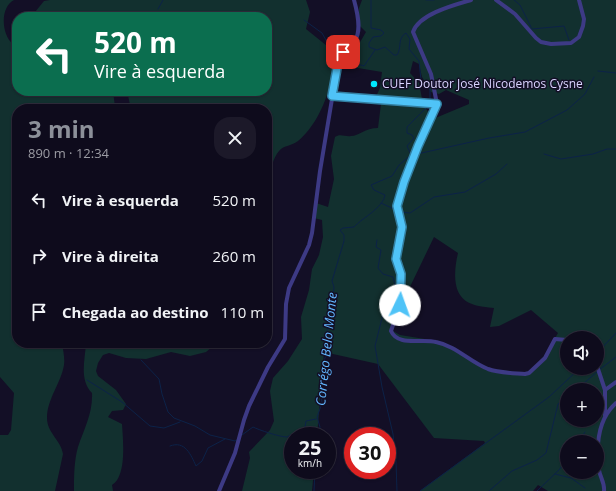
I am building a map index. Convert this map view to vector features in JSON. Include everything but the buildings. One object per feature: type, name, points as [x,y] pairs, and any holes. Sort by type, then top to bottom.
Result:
[{"type":"street","points":[[219,491],[235,453],[249,406],[268,367],[284,339],[286,304],[289,288],[309,245],[312,233],[320,171],[340,57],[356,37],[358,23],[354,0]]},
{"type":"street","points":[[471,0],[429,16],[416,26],[413,32],[430,74],[437,104],[418,146],[404,182],[397,206],[402,224],[396,261],[401,274],[402,298],[391,327],[392,333],[397,338],[402,340],[434,341],[446,344],[488,369],[525,374],[529,373],[545,358],[555,339],[560,339]]},
{"type":"street","points":[[496,0],[515,14],[536,38],[552,44],[571,43],[579,37],[584,19],[579,0]]},
{"type":"street","points":[[332,96],[437,104]]},
{"type":"street","points":[[600,375],[605,390],[605,416],[600,431],[599,454],[600,471],[604,484],[604,491]]},
{"type":"street","points":[[605,390],[616,382]]},
{"type":"street","points":[[605,416],[616,403]]},
{"type":"green space","points":[[0,0],[14,0],[9,3],[4,14],[4,28],[9,40],[12,43],[12,96],[114,96],[115,104],[12,104],[12,348],[63,348],[64,365],[49,404],[47,418],[49,428],[60,445],[63,454],[55,491],[0,491],[0,435],[8,435],[11,430],[14,393],[0,377]]},
{"type":"green space","points":[[306,0],[310,12],[306,29],[332,50],[333,61],[330,87],[326,99],[314,123],[296,143],[279,151],[272,166],[272,104],[130,104],[128,96],[272,96],[272,12],[35,12],[44,1]]},
{"type":"green space","points":[[362,0],[616,0],[616,491],[548,491],[538,485],[533,491],[420,491],[485,443],[484,441],[434,438],[378,364],[324,352],[318,427],[284,427],[284,479],[313,479],[312,491],[242,491],[250,458],[249,452],[270,430],[274,421],[270,391],[273,378],[288,361],[302,339],[301,317],[309,290],[312,269],[319,255],[323,237],[322,220],[314,218],[316,203],[328,207],[334,179],[331,156],[335,137],[339,135],[354,136],[369,129],[378,128],[381,104],[373,103],[380,88],[382,72],[346,66],[366,32],[359,25],[359,8]],"holes":[[[413,61],[419,64],[422,77],[431,92],[439,94],[446,90],[469,100],[469,104],[433,119],[423,104],[419,83],[410,73]],[[434,237],[458,253],[455,275],[457,289],[460,295],[472,304],[494,308],[490,327],[499,326],[531,310],[558,333],[545,355],[528,374],[487,368],[442,344],[431,340],[400,335],[393,331],[394,320]]]},
{"type":"green space","points":[[86,348],[211,348],[206,352],[190,356],[171,352],[146,359],[126,358],[109,353],[103,355],[98,363],[96,371],[98,376],[116,390],[126,404],[123,410],[112,411],[108,417],[122,424],[122,466],[117,480],[112,485],[113,491],[74,491],[74,469],[77,452],[90,414],[92,400],[92,393],[85,382],[84,363]]},
{"type":"waterway","points":[[158,9],[163,0]]},
{"type":"waterway","name":"Corrégo Belo Monte","points":[[371,0],[371,28],[381,30],[384,33],[381,36],[373,37],[369,43],[369,47],[377,50],[385,47],[394,55],[397,55],[403,35],[406,33],[410,39],[409,49],[419,61],[421,80],[430,87],[430,102]]},
{"type":"waterway","points":[[426,0],[434,0]]},
{"type":"waterway","points":[[514,0],[520,5],[532,29],[564,26],[569,40]]},
{"type":"waterway","points":[[304,20],[322,33],[331,49],[340,57]]},
{"type":"waterway","points":[[342,59],[348,64],[352,62],[364,66],[375,50]]},
{"type":"waterway","points":[[598,71],[616,73]]},
{"type":"waterway","points":[[417,154],[489,138],[525,132],[567,110],[585,94],[594,77]]},
{"type":"waterway","name":"Corrégo Belo Monte","points":[[411,155],[407,146],[414,138],[412,135],[407,133],[407,127],[429,105]]},
{"type":"waterway","points":[[544,154],[561,159],[593,154],[607,149],[616,149]]},
{"type":"waterway","name":"Corrégo Belo Monte","points":[[320,427],[317,417],[322,403],[320,387],[326,376],[323,364],[327,352],[327,331],[332,307],[334,287],[332,281],[344,241],[344,235],[340,230],[343,228],[354,227],[380,204],[385,195],[374,190],[371,185],[392,176],[399,165],[411,155]]},
{"type":"waterway","points":[[401,212],[410,213],[434,197],[465,192],[496,174],[507,164]]},
{"type":"waterway","points":[[381,203],[396,210]]},
{"type":"waterway","points":[[377,240],[376,247],[381,250],[378,268],[383,274],[393,277],[398,298],[396,303],[388,308],[383,314],[375,346],[382,387],[393,434],[397,491]]},
{"type":"waterway","points":[[604,346],[616,333]]},
{"type":"waterway","points":[[604,366],[616,357]]},
{"type":"waterway","points":[[141,360],[159,379],[168,412],[174,418],[195,426],[210,435],[235,441],[237,440]]},
{"type":"waterway","points":[[420,491],[549,397],[573,375]]},
{"type":"waterway","points":[[584,383],[594,375]]},
{"type":"waterway","points":[[87,380],[122,402],[150,426],[164,428],[180,422]]},
{"type":"waterway","points":[[489,491],[512,471],[537,460],[546,453],[558,404],[560,402]]},
{"type":"waterway","points":[[242,435],[253,427],[287,437],[305,427],[306,421],[316,419]]},
{"type":"waterway","points":[[170,446],[180,445],[184,447],[190,453],[196,466],[202,461],[208,448],[225,439]]},
{"type":"waterway","points":[[537,491],[560,469]]},
{"type":"waterway","points":[[555,474],[571,478],[585,488]]},
{"type":"waterway","name":"Corrégo Belo Monte","points":[[314,491],[315,479]]},
{"type":"place","name":"CUEF Doutor José Nicodemos Cysne","points":[[374,84]]},
{"type":"route","points":[[343,52],[338,63],[332,96],[437,104],[437,107],[408,170],[397,206],[402,227],[396,259],[401,274],[402,298],[400,305]]}]
